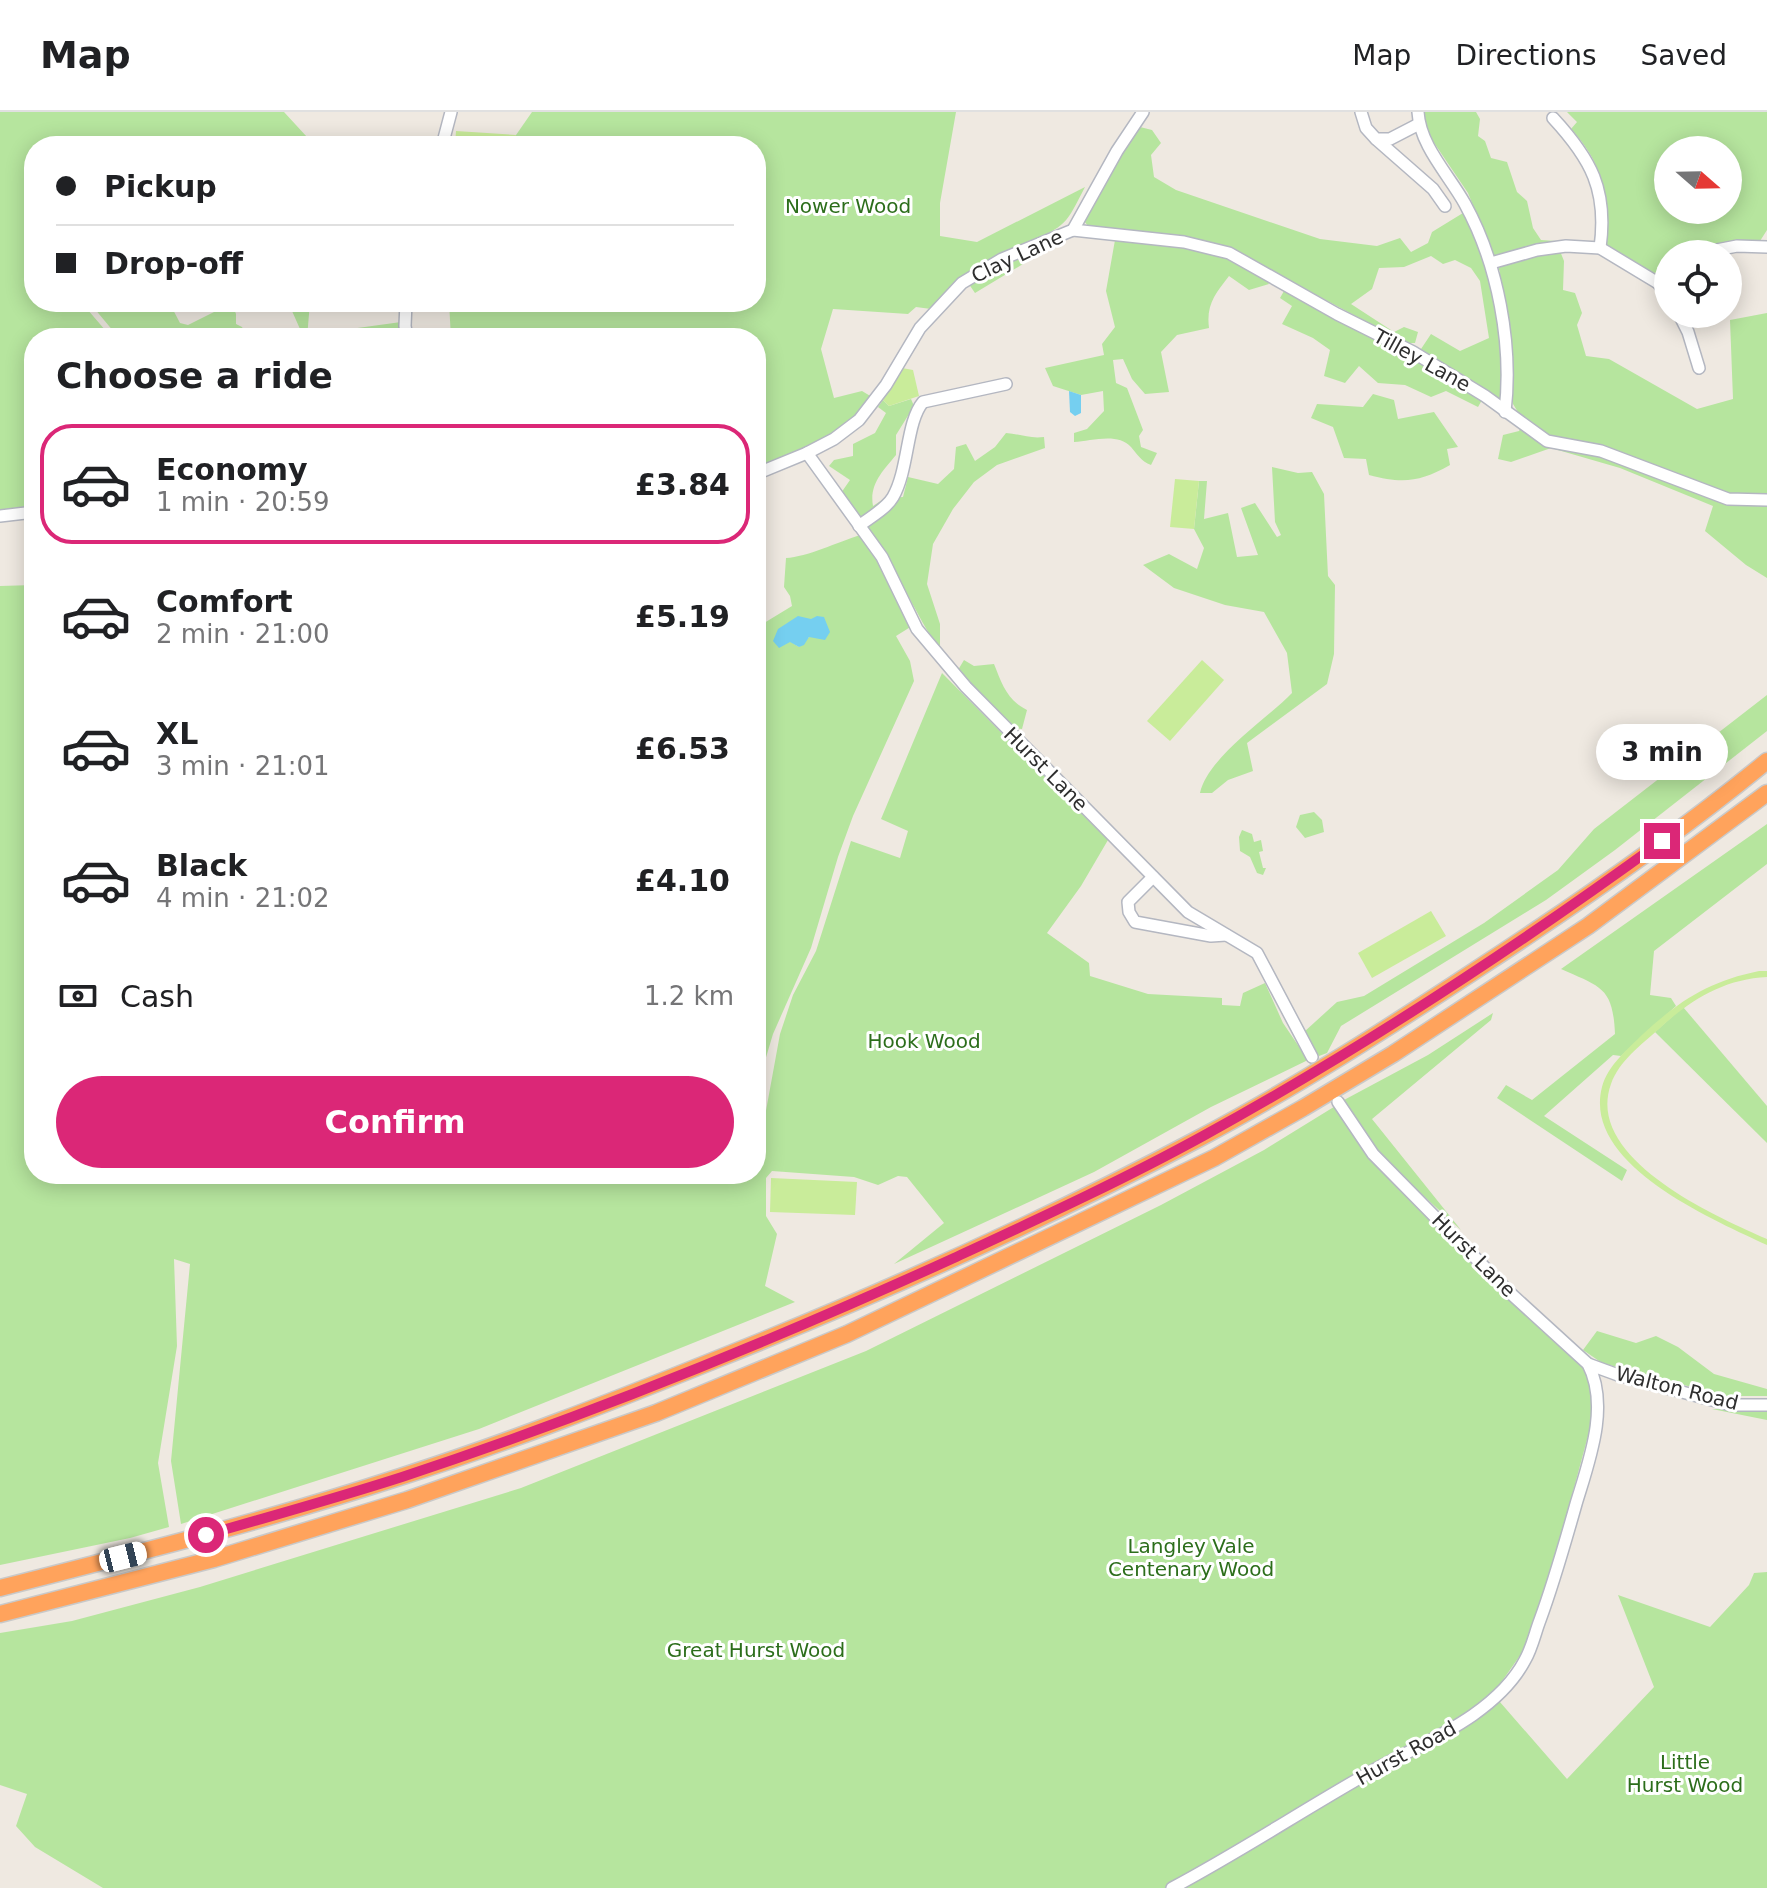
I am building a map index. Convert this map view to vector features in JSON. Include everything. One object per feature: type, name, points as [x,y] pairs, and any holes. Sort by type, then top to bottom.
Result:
[{"type":"highway","points":[[0,1588],[281,1513],[400,1477],[576,1416],[831,1314],[1011,1232],[1201,1137],[1379,1034],[1570,908],[1731,791],[1767,761]]},
{"type":"highway","points":[[0,1614],[214,1559],[407,1500],[656,1413],[861,1327],[1214,1158],[1303,1108],[1393,1054],[1588,926],[1767,793]]},
{"type":"street","points":[[445,136],[451,112]]},
{"type":"street","name":"Clay Lane","points":[[766,470],[834,439],[859,420],[886,385],[920,328],[962,283],[1002,259],[1073,230],[1117,151],[1143,112]]},
{"type":"street","points":[[1361,112],[1366,128],[1433,189],[1445,206]]},
{"type":"street","points":[[1376,139],[1390,139],[1418,118],[1465,204],[1491,263],[1507,351],[1505,412]]},
{"type":"street","points":[[1553,118],[1577,145],[1598,184],[1603,225],[1600,248]]},
{"type":"street","name":"Tilley Lane","points":[[1073,230],[1184,242],[1229,253],[1337,314],[1413,352],[1485,396],[1547,441],[1601,451],[1728,499],[1767,500]]},
{"type":"street","points":[[1742,246],[1766,244]]},
{"type":"street","points":[[1491,263],[1537,250],[1566,246],[1600,248],[1654,281]]},
{"type":"street","points":[[1686,328],[1699,368]]},
{"type":"street","points":[[859,526],[891,501],[904,473],[915,411],[923,402],[1006,384]]},
{"type":"street","name":"Hurst Lane","points":[[807,453],[882,557],[917,629],[966,687],[1188,912],[1257,953],[1312,1057]]},
{"type":"street","points":[[0,516],[24,513]]},
{"type":"street","points":[[1153,877],[1128,902],[1135,922],[1211,936],[1227,935]]},
{"type":"street","name":"Hurst Lane","points":[[1338,1102],[1373,1154],[1508,1291],[1588,1364]]},
{"type":"street","name":"Walton Road","points":[[1588,1364],[1731,1405],[1767,1405]]},
{"type":"street","name":"Hurst Road","points":[[1172,1888],[1241,1851],[1366,1775],[1461,1725],[1502,1690],[1525,1660],[1553,1584],[1591,1449],[1599,1395],[1596,1379],[1588,1364]]},
{"type":"street","points":[[1599,1395],[1606,1380],[1618,1375]]},
{"type":"green space","points":[[0,112],[284,112],[306,136],[24,136],[24,312],[90,312],[103,328],[24,328],[24,506],[0,510]]},
{"type":"green space","name":"Nower Wood","points":[[532,112],[956,112],[940,203],[940,236],[977,242],[1085,187],[1064,223],[1027,242],[1028,261],[975,293],[964,277],[931,309],[916,307],[908,314],[833,309],[821,349],[834,398],[862,391],[872,397],[851,421],[801,452],[766,465],[766,328],[450,328],[450,312],[766,312],[766,136],[516,135]]},
{"type":"green space","points":[[1422,112],[1476,112],[1480,119],[1478,136],[1485,141],[1491,158],[1507,162],[1517,192],[1527,201],[1533,228],[1541,240],[1556,241],[1564,261],[1563,290],[1575,293],[1582,313],[1577,325],[1586,356],[1609,359],[1697,409],[1733,399],[1730,328],[1742,328],[1742,318],[1767,313],[1767,578],[1705,531],[1713,506],[1620,468],[1551,448],[1511,462],[1498,459],[1503,435],[1519,431],[1524,422],[1513,404],[1512,394],[1497,401],[1421,349],[1431,334],[1460,351],[1489,338],[1480,281],[1471,268],[1455,260],[1443,264],[1431,256],[1404,267],[1379,268],[1372,289],[1351,304],[1394,332],[1404,327],[1418,332],[1415,343],[1406,343],[1230,249],[1196,239],[1089,227],[1084,221],[1108,175],[1140,127],[1152,130],[1161,143],[1151,155],[1154,177],[1176,190],[1320,239],[1377,246],[1400,238],[1411,252],[1428,243],[1432,232],[1463,213],[1497,278],[1500,272],[1468,193],[1426,131]]},
{"type":"green space","points":[[1567,112],[1767,112],[1767,230],[1760,241],[1654,240],[1654,273],[1607,247],[1602,185],[1593,159],[1571,129],[1577,122]]},
{"type":"green space","points":[[456,131],[516,135],[516,136],[456,136]]},
{"type":"green space","points":[[1115,240],[1182,247],[1223,257],[1266,279],[1269,284],[1249,290],[1229,276],[1213,300],[1209,328],[1177,335],[1161,352],[1169,392],[1145,394],[1132,379],[1123,359],[1113,360],[1116,383],[1127,388],[1143,430],[1139,436],[1141,447],[1157,453],[1151,465],[1142,460],[1126,442],[1104,438],[1074,442],[1074,433],[1087,429],[1104,411],[1103,391],[1081,395],[1053,386],[1045,368],[1104,355],[1102,344],[1115,327],[1106,291]]},
{"type":"green space","points":[[1284,291],[1482,400],[1478,407],[1446,391],[1431,397],[1405,385],[1378,383],[1359,366],[1345,383],[1324,376],[1330,350],[1313,338],[1282,324],[1292,306],[1280,298]]},
{"type":"green space","points":[[97,312],[174,312],[180,323],[188,325],[214,312],[235,312],[236,324],[243,328],[111,328]]},
{"type":"green space","points":[[292,312],[309,312],[308,328],[300,328]]},
{"type":"green space","points":[[401,322],[402,328],[358,328]]},
{"type":"green space","points":[[902,368],[913,370],[919,396],[889,406],[883,400]]},
{"type":"green space","points":[[1373,394],[1394,400],[1398,419],[1434,412],[1458,447],[1447,449],[1450,465],[1420,478],[1392,480],[1369,475],[1366,459],[1344,458],[1333,427],[1311,418],[1317,404],[1363,407]]},
{"type":"green space","points":[[911,399],[914,406],[896,435],[896,455],[875,484],[873,506],[885,498],[903,497],[908,477],[938,484],[954,469],[956,447],[966,444],[975,461],[995,447],[1006,433],[1044,437],[1045,448],[997,465],[974,482],[953,509],[933,544],[927,584],[940,624],[940,648],[880,546],[841,493],[850,480],[829,466],[834,460],[853,456],[853,444],[875,433],[886,413],[878,407],[883,400],[889,406]]},
{"type":"green space","points":[[1272,467],[1298,473],[1312,472],[1324,494],[1328,576],[1335,585],[1334,654],[1327,684],[1247,743],[1253,771],[1228,780],[1212,793],[1200,793],[1214,766],[1292,693],[1287,653],[1264,612],[1225,605],[1174,588],[1143,565],[1169,554],[1197,569],[1204,548],[1194,529],[1199,481],[1207,481],[1204,519],[1228,513],[1237,557],[1258,555],[1241,508],[1255,503],[1277,537],[1281,535],[1275,522]]},
{"type":"green space","points":[[1175,479],[1199,481],[1194,529],[1170,527]]},
{"type":"green space","points":[[860,535],[880,563],[912,626],[896,636],[910,661],[914,681],[853,816],[811,948],[773,1034],[766,1057],[766,622],[792,606],[784,587],[786,558]],"holes":[[[824,617],[815,636],[809,637],[799,647],[791,642]]]},
{"type":"green space","points":[[24,585],[24,1184],[766,1184],[766,1216],[777,1234],[765,1286],[795,1302],[479,1429],[181,1524],[171,1461],[190,1264],[174,1259],[177,1346],[158,1463],[169,1527],[0,1565],[0,586]]},
{"type":"green space","points":[[964,660],[974,666],[994,664],[1010,696],[1027,710],[1022,729],[1013,728],[958,670]]},
{"type":"green space","points":[[1202,660],[1224,680],[1170,741],[1147,721]]},
{"type":"green space","name":"Hook Wood","points":[[942,673],[1108,840],[1081,886],[1047,933],[1089,963],[1090,976],[1148,994],[1222,998],[1222,1005],[1240,1006],[1243,993],[1265,983],[1283,1023],[1308,1060],[1211,1107],[1094,1172],[894,1264],[944,1223],[907,1177],[898,1176],[878,1185],[854,1177],[772,1171],[766,1178],[766,1111],[780,1034],[793,995],[816,951],[851,841],[900,858],[908,831],[881,819]]},
{"type":"green space","points":[[1767,695],[1767,731],[1546,900],[1341,1026],[1327,1053],[1319,1056],[1304,1032],[1337,1002],[1364,996],[1484,923],[1558,870],[1594,829]]},
{"type":"green space","points":[[1314,812],[1322,820],[1324,832],[1305,838],[1296,827],[1300,815]]},
{"type":"green space","points":[[1767,824],[1767,864],[1654,951],[1650,995],[1671,998],[1676,1006],[1621,1056],[1613,1055],[1544,1116],[1627,1170],[1622,1181],[1497,1098],[1506,1085],[1532,1100],[1615,1034],[1608,998],[1595,985],[1561,969]]},
{"type":"green space","points":[[1242,830],[1252,834],[1254,842],[1261,840],[1263,851],[1259,852],[1263,868],[1266,868],[1263,875],[1257,873],[1250,857],[1240,851]]},
{"type":"green space","points":[[1431,911],[1446,936],[1372,978],[1358,953]]},
{"type":"green space","points":[[1767,971],[1767,977],[1736,982],[1695,1000],[1638,1047],[1625,1060],[1611,1084],[1608,1111],[1617,1136],[1635,1159],[1659,1181],[1716,1215],[1767,1239],[1767,1245],[1685,1204],[1656,1185],[1631,1164],[1612,1141],[1601,1115],[1605,1079],[1619,1058],[1643,1034],[1696,994],[1725,980]]},
{"type":"green space","points":[[1683,1007],[1767,1106],[1767,1143],[1655,1032]]},
{"type":"green space","points":[[1493,1013],[1491,1020],[1372,1119],[1461,1230],[1382,1158],[1344,1100],[1428,1055]]},
{"type":"green space","name":"Langley Vale Centenary Wood","points":[[1337,1105],[1362,1149],[1460,1253],[1587,1370],[1595,1392],[1592,1421],[1546,1592],[1526,1647],[1493,1694],[1567,1779],[1654,1687],[1618,1595],[1710,1627],[1749,1585],[1754,1573],[1767,1572],[1767,1888],[103,1888],[35,1847],[16,1826],[27,1794],[0,1785],[0,1633],[72,1621],[200,1587],[521,1488],[866,1351],[1161,1205],[1264,1150]]},
{"type":"green space","points":[[771,1178],[857,1182],[855,1215],[770,1212]]},
{"type":"green space","points":[[1597,1331],[1636,1343],[1656,1336],[1678,1347],[1714,1374],[1767,1389],[1767,1396],[1725,1396],[1602,1363],[1583,1350]]},
{"type":"green space","points":[[1712,1409],[1767,1409],[1767,1420]]},
{"type":"water","points":[[1069,391],[1081,395],[1081,413],[1075,416],[1070,412]]},
{"type":"water","points":[[798,616],[811,619],[824,617],[830,632],[825,640],[809,637],[799,647],[790,642],[779,648],[773,641],[778,629]]},
{"type":"route","points":[[206,1535],[400,1477],[591,1410],[831,1314],[1011,1232],[1201,1137],[1379,1034],[1570,908],[1662,841]]},
{"type":"park label","name":"Great Hurst Wood","points":[[756,1650]]},
{"type":"park label","name":"Little Hurst Wood","points":[[1685,1774]]}]
